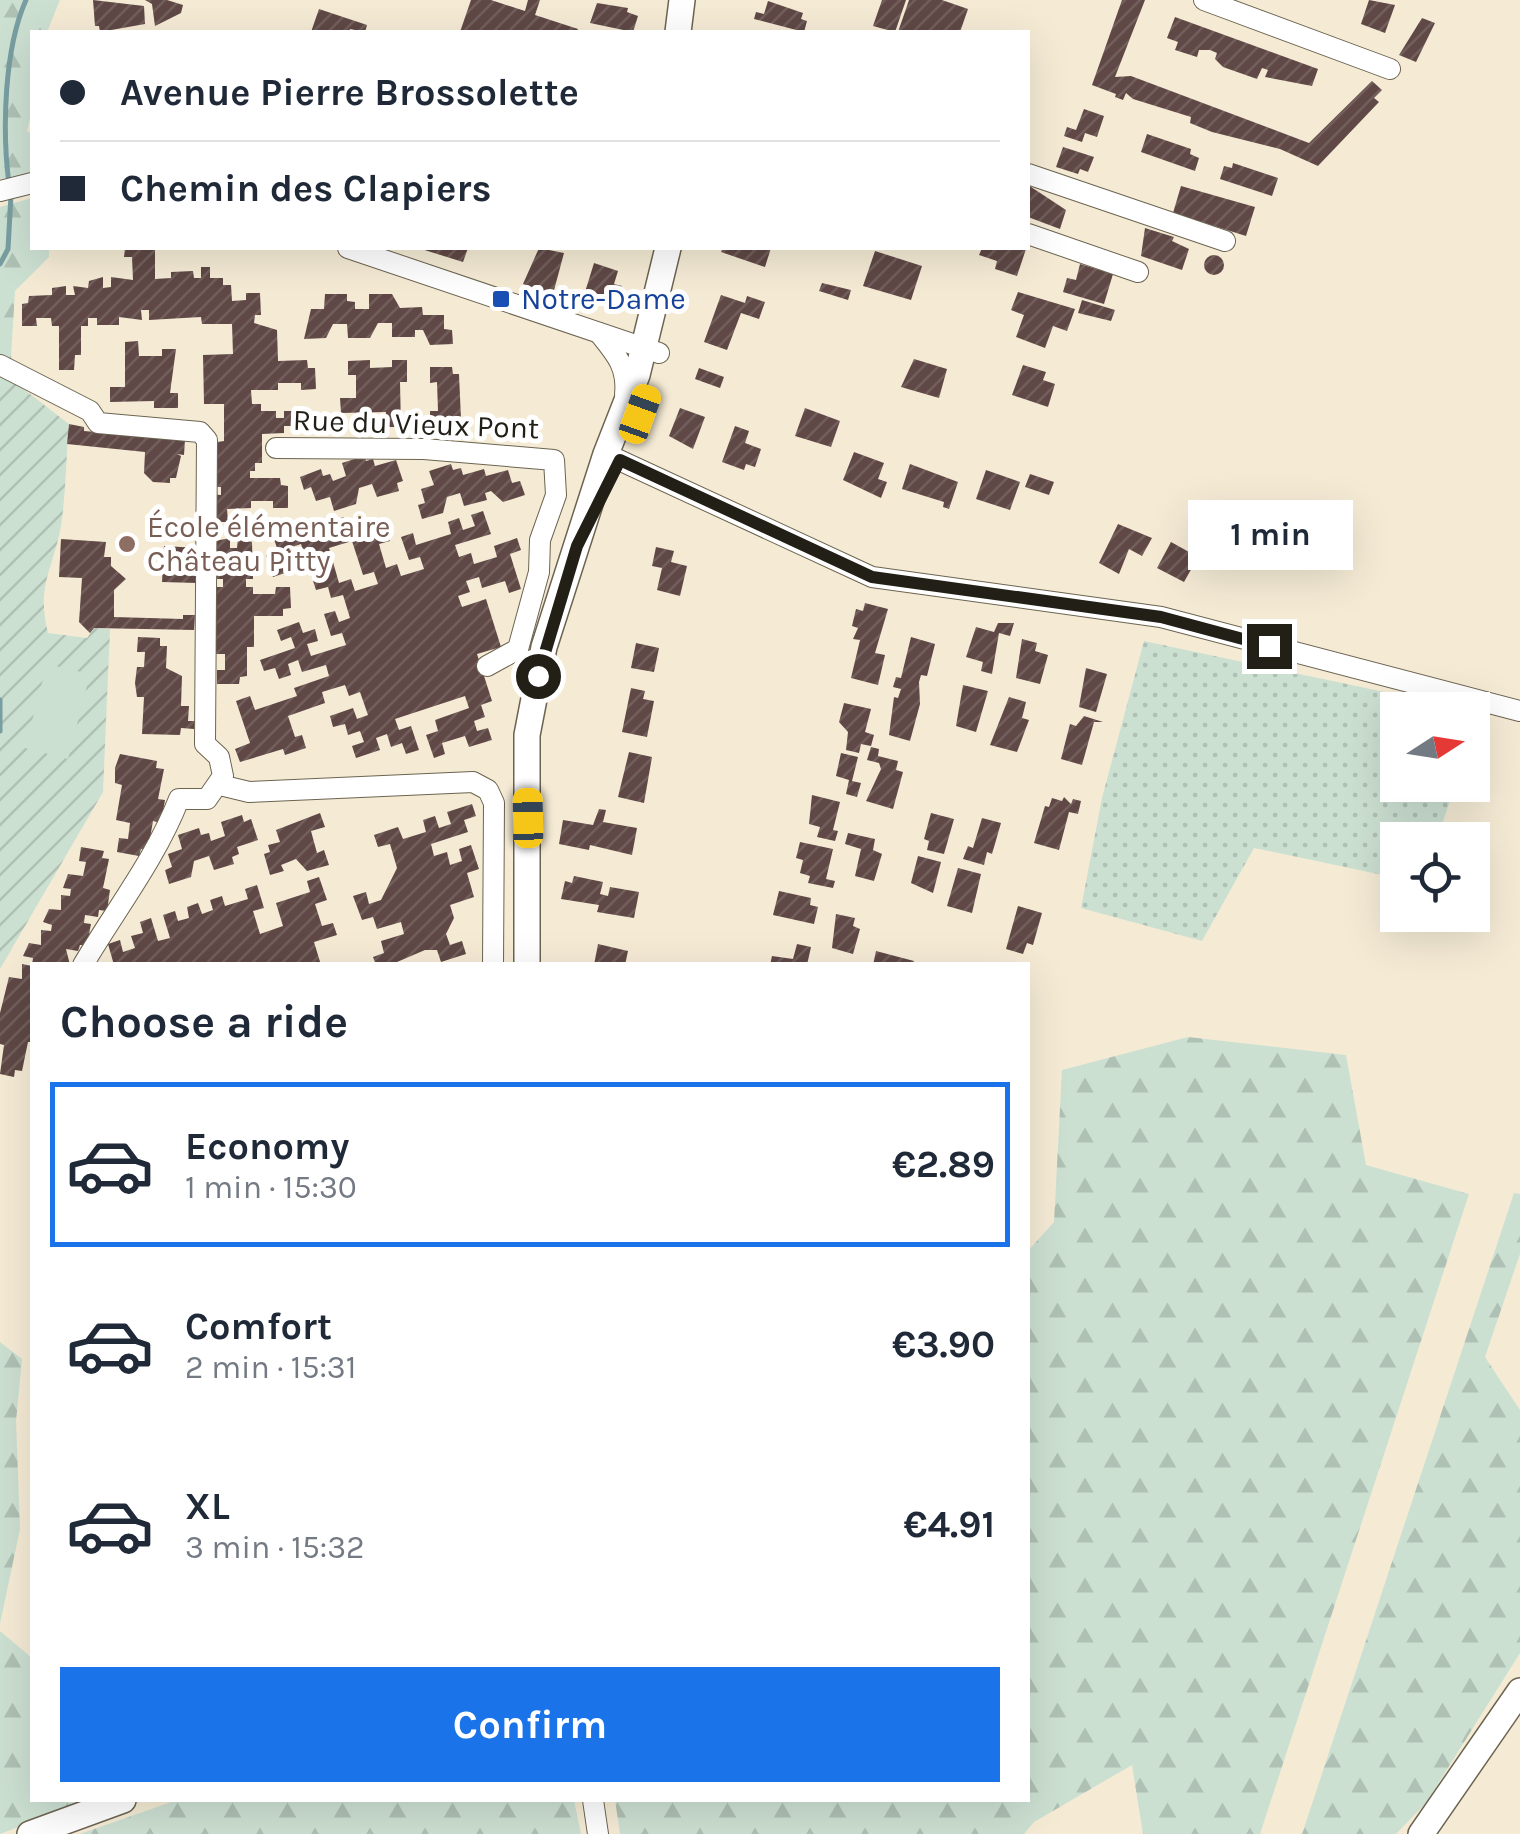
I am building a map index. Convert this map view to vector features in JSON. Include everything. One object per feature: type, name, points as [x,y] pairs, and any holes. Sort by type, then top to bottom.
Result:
[{"type":"street","points":[[678,30],[682,0]]},
{"type":"street","points":[[1204,0],[1390,70]]},
{"type":"street","points":[[1030,175],[1226,241]]},
{"type":"street","points":[[0,190],[30,183]]},
{"type":"street","points":[[1030,235],[1138,272]]},
{"type":"street","points":[[354,250],[652,350]]},
{"type":"street","points":[[527,962],[527,736],[544,647],[577,546],[652,350],[672,250]]},
{"type":"street","points":[[598,332],[620,359],[627,376],[613,457]]},
{"type":"street","points":[[624,406],[652,350]]},
{"type":"street","points":[[0,364],[90,411],[98,423],[200,432],[207,440],[205,744],[222,766],[220,785],[198,802],[179,798],[144,872],[127,890],[85,962]]},
{"type":"street","name":"Rue du Vieux Pont","points":[[276,448],[424,449],[554,460],[556,495],[540,540],[539,572],[518,649],[487,666]]},
{"type":"street","points":[[613,457],[872,577],[1161,617],[1520,711]]},
{"type":"street","points":[[220,785],[249,792],[473,782],[488,790],[494,803],[493,962]]},
{"type":"street","points":[[1422,1834],[1520,1691]]},
{"type":"street","points":[[30,1834],[118,1802]]},
{"type":"street","points":[[593,1802],[598,1834]]},
{"type":"green space","points":[[0,0],[60,0],[48,30],[30,30],[30,173],[0,179]]},
{"type":"green space","points":[[30,199],[30,250],[49,250],[49,257],[15,291],[11,357],[30,428],[0,838],[0,207]]},
{"type":"green space","points":[[0,371],[69,424],[61,526],[45,590],[48,633],[87,638],[94,628],[110,629],[103,792],[0,969]]},
{"type":"green space","points":[[1144,641],[1385,692],[1380,692],[1380,802],[1449,802],[1443,822],[1380,822],[1380,874],[1254,848],[1202,941],[1081,908],[1102,798]]},
{"type":"green space","points":[[47,664],[90,674],[68,759],[25,748]]},
{"type":"green space","points":[[1188,1037],[1346,1055],[1366,1165],[1469,1194],[1260,1834],[1143,1834],[1132,1765],[1034,1822],[1024,1834],[620,1834],[615,1802],[1030,1802],[1030,1249],[1054,1222],[1062,1070]]},
{"type":"green space","points":[[1514,1193],[1520,1194],[1520,1254],[1485,1357],[1520,1410],[1520,1653],[1426,1803],[1396,1834],[1302,1834]]},
{"type":"green space","points":[[0,1342],[22,1359],[16,1421],[20,1529],[0,1624]]},
{"type":"green space","points":[[0,1631],[30,1656],[30,1802],[82,1803],[0,1834]]},
{"type":"green space","points":[[171,1802],[574,1802],[581,1834],[80,1834]]},
{"type":"building","points":[[93,0],[144,6],[145,24],[111,30],[95,26]]},
{"type":"building","points":[[145,0],[183,5],[181,13],[155,26],[152,4]]},
{"type":"building","points":[[471,0],[491,0],[525,11],[528,0],[540,0],[535,15],[578,29],[578,30],[461,30]]},
{"type":"building","points":[[882,0],[906,0],[896,30],[873,26]]},
{"type":"building","points":[[909,0],[942,0],[968,9],[961,30],[899,30]]},
{"type":"building","points":[[1122,0],[1145,0],[1115,77],[1131,76],[1309,143],[1372,81],[1382,90],[1374,98],[1379,102],[1318,166],[1280,149],[1212,132],[1190,123],[1191,117],[1133,99],[1126,93],[1123,100],[1115,97],[1116,94],[1092,85]]},
{"type":"building","points":[[1369,0],[1395,5],[1385,33],[1361,24]]},
{"type":"building","points":[[768,1],[803,13],[801,19],[807,21],[805,30],[754,19],[756,12],[764,14]]},
{"type":"building","points":[[597,3],[628,8],[627,12],[638,16],[634,30],[590,23]]},
{"type":"building","points":[[319,9],[367,25],[366,30],[312,30]]},
{"type":"building","points":[[1175,17],[1318,69],[1312,86],[1265,77],[1268,70],[1262,68],[1257,79],[1223,67],[1215,59],[1217,53],[1210,50],[1199,50],[1197,57],[1175,50],[1178,42],[1167,38]]},
{"type":"building","points":[[1422,18],[1435,23],[1416,62],[1399,55]]},
{"type":"building","points":[[1084,109],[1104,116],[1097,137],[1085,133],[1082,142],[1064,136],[1067,127],[1076,130]]},
{"type":"building","points":[[1147,134],[1191,149],[1190,154],[1199,158],[1195,171],[1141,152]]},
{"type":"building","points":[[1063,147],[1094,157],[1088,172],[1080,169],[1078,174],[1056,167]]},
{"type":"building","points":[[1233,163],[1278,178],[1272,196],[1220,179],[1224,166],[1232,168]]},
{"type":"building","points":[[1030,186],[1066,210],[1060,229],[1030,218]]},
{"type":"building","points":[[1181,186],[1255,207],[1246,236],[1173,213]]},
{"type":"building","points":[[1145,228],[1174,237],[1172,241],[1189,249],[1182,270],[1141,256]]},
{"type":"building","points":[[125,250],[155,250],[155,279],[171,278],[171,272],[193,271],[194,278],[201,278],[201,267],[210,267],[210,278],[223,278],[223,285],[231,285],[232,301],[246,300],[246,293],[260,293],[261,315],[255,315],[254,323],[277,330],[278,361],[307,360],[308,368],[315,368],[316,389],[301,390],[301,383],[278,383],[278,390],[251,390],[252,404],[261,404],[261,411],[276,411],[276,418],[284,418],[284,411],[299,411],[299,418],[306,418],[306,433],[292,432],[291,426],[284,426],[284,433],[262,434],[262,463],[255,463],[255,471],[250,471],[250,478],[280,478],[281,485],[288,486],[288,508],[273,508],[273,501],[251,501],[251,508],[227,509],[228,522],[214,522],[210,494],[221,495],[221,487],[211,487],[217,471],[217,442],[224,441],[224,404],[204,404],[203,355],[233,354],[232,324],[202,324],[201,317],[149,320],[149,310],[141,310],[142,320],[119,317],[119,325],[97,325],[97,318],[88,318],[88,326],[81,326],[81,355],[75,355],[74,370],[59,370],[59,326],[52,326],[51,318],[36,318],[37,326],[22,326],[22,304],[28,303],[29,296],[52,295],[52,288],[66,286],[66,295],[75,295],[73,286],[88,288],[89,281],[103,277],[103,288],[111,287],[111,277],[133,280],[132,257],[124,257]]},
{"type":"building","points":[[424,250],[467,250],[463,262]]},
{"type":"building","points":[[538,250],[564,253],[553,294],[523,284]]},
{"type":"building","points":[[722,250],[770,250],[765,267]]},
{"type":"building","points":[[981,250],[1026,250],[1017,276],[995,269],[997,261],[979,255]]},
{"type":"building","points":[[875,251],[922,266],[911,300],[863,286]]},
{"type":"building","points":[[1210,255],[1218,255],[1224,265],[1218,275],[1210,275],[1204,269],[1204,261]]},
{"type":"building","points":[[594,263],[618,271],[614,284],[622,286],[617,299],[585,292]]},
{"type":"building","points":[[1080,264],[1113,274],[1104,304],[1063,292],[1067,278],[1076,280]]},
{"type":"building","points":[[822,283],[851,290],[848,300],[819,291]]},
{"type":"building","points":[[1018,292],[1075,309],[1067,331],[1053,326],[1045,348],[1016,337],[1024,315],[1011,310]]},
{"type":"building","points":[[325,294],[347,294],[347,301],[355,302],[355,309],[369,309],[369,294],[392,294],[400,308],[422,307],[423,315],[444,315],[444,329],[452,330],[453,344],[430,345],[423,330],[415,330],[415,337],[392,337],[392,323],[378,323],[370,338],[348,338],[347,324],[333,324],[326,338],[304,339],[311,309],[324,309]]},
{"type":"building","points":[[721,295],[745,303],[747,296],[765,302],[759,319],[741,313],[727,350],[704,342]]},
{"type":"building","points":[[1082,300],[1115,310],[1111,321],[1078,313]]},
{"type":"building","points":[[138,341],[139,356],[162,356],[162,349],[176,349],[170,393],[178,393],[178,408],[154,408],[154,401],[110,402],[110,387],[125,387],[125,342]]},
{"type":"building","points":[[914,359],[947,369],[939,398],[901,387]]},
{"type":"building","points":[[370,360],[370,368],[392,367],[392,360],[407,360],[407,382],[400,382],[401,427],[385,427],[386,412],[341,413],[340,398],[356,398],[356,375],[348,375],[348,361]]},
{"type":"building","points":[[1023,365],[1046,372],[1043,380],[1055,384],[1048,407],[1012,395]]},
{"type":"building","points":[[430,367],[452,367],[453,374],[459,374],[461,419],[454,419],[453,425],[430,426],[430,411],[438,411],[437,382],[430,383]]},
{"type":"building","points":[[699,368],[724,377],[720,388],[695,379]]},
{"type":"building","points":[[680,408],[705,417],[693,449],[669,436]]},
{"type":"building","points":[[805,408],[840,421],[831,447],[795,436]]},
{"type":"building","points":[[69,424],[84,427],[84,431],[185,440],[184,455],[177,454],[181,456],[176,478],[170,478],[170,483],[153,482],[144,473],[145,452],[67,444]]},
{"type":"building","points":[[735,426],[749,431],[745,443],[761,449],[755,467],[746,464],[744,470],[722,462]]},
{"type":"building","points":[[854,452],[884,463],[878,479],[887,482],[881,498],[843,480]]},
{"type":"building","points":[[364,456],[366,461],[373,459],[375,466],[396,460],[403,481],[397,483],[399,491],[377,497],[372,484],[359,488],[356,504],[334,511],[330,497],[316,501],[311,487],[304,490],[300,477],[321,469],[323,476],[330,474],[333,481],[346,476],[342,463]]},
{"type":"building","points":[[451,464],[453,470],[461,468],[463,475],[484,469],[486,476],[508,470],[512,483],[520,481],[525,495],[503,502],[491,491],[485,493],[487,500],[464,506],[460,493],[447,497],[443,513],[422,519],[418,505],[425,503],[421,489],[434,485],[429,471]]},
{"type":"building","points":[[910,464],[958,482],[949,509],[943,507],[944,502],[902,489]]},
{"type":"building","points":[[986,470],[1020,482],[1010,510],[976,499]]},
{"type":"building","points":[[1030,474],[1054,482],[1049,495],[1025,487]]},
{"type":"building","points":[[483,511],[491,534],[455,545],[459,557],[471,553],[474,564],[497,557],[494,546],[517,538],[521,550],[510,554],[521,589],[509,593],[505,581],[482,588],[479,577],[466,581],[470,592],[458,596],[462,607],[486,599],[501,647],[477,654],[492,701],[481,705],[485,717],[474,721],[477,731],[488,728],[492,740],[469,747],[465,736],[442,743],[445,754],[434,758],[426,735],[438,731],[435,720],[469,708],[465,696],[395,719],[399,730],[411,726],[419,750],[406,754],[402,743],[391,747],[387,734],[376,738],[380,750],[356,758],[352,746],[364,742],[360,731],[348,735],[345,724],[333,727],[330,716],[353,708],[357,719],[368,715],[360,692],[349,696],[345,685],[322,692],[325,703],[288,716],[295,737],[302,735],[306,748],[285,755],[283,749],[240,762],[235,749],[250,743],[236,701],[250,696],[255,710],[297,696],[294,688],[329,676],[326,665],[302,672],[298,660],[288,664],[291,675],[279,679],[275,668],[264,671],[260,660],[295,648],[291,637],[281,641],[277,630],[299,622],[303,633],[315,629],[318,641],[307,644],[311,656],[346,645],[342,633],[331,636],[324,614],[335,611],[339,622],[350,618],[343,595],[331,598],[328,587],[316,590],[301,544],[289,548],[293,559],[281,562],[285,573],[273,577],[266,555],[278,551],[274,539],[285,535],[282,525],[294,521],[297,531],[309,527],[312,539],[324,536],[321,524],[344,517],[348,529],[359,525],[363,537],[374,533],[371,521],[383,518],[390,541],[379,544],[386,568],[397,564],[401,576],[424,569],[420,557],[409,560],[401,537],[413,533],[416,545],[451,534],[448,522],[459,518],[463,530],[475,526],[471,515]],"holes":[[[352,541],[363,575],[374,572],[378,584],[355,591],[351,579],[339,583],[329,548]]]},
{"type":"building","points":[[1118,524],[1152,538],[1142,556],[1129,549],[1119,574],[1099,563]]},
{"type":"building","points":[[230,538],[230,548],[237,548],[238,538],[252,542],[253,579],[246,579],[246,587],[253,587],[253,594],[275,594],[276,587],[290,587],[291,608],[283,609],[283,616],[254,616],[254,647],[247,647],[247,676],[240,677],[239,684],[217,684],[217,670],[225,670],[225,654],[210,654],[209,625],[216,625],[216,587],[223,587],[223,579],[216,579],[215,541]]},
{"type":"building","points":[[61,539],[106,542],[104,557],[111,557],[111,566],[126,579],[114,590],[114,617],[183,619],[183,615],[195,615],[194,630],[94,628],[90,633],[79,622],[82,578],[59,577]]},
{"type":"building","points":[[1171,542],[1198,557],[1184,582],[1157,568]]},
{"type":"building","points":[[164,546],[198,548],[197,583],[162,582]]},
{"type":"building","points":[[656,547],[674,551],[671,562],[687,566],[680,596],[657,590],[662,568],[652,566]]},
{"type":"building","points":[[865,603],[888,609],[875,653],[885,655],[878,685],[851,678],[860,640],[853,639],[858,628],[852,626],[856,609],[863,611]]},
{"type":"building","points":[[998,623],[1014,623],[1010,636],[999,633],[992,674],[981,671],[983,662],[966,657],[976,627],[994,632]]},
{"type":"building","points":[[138,637],[160,638],[160,646],[167,646],[166,668],[182,676],[181,706],[189,706],[188,721],[195,721],[194,729],[181,728],[180,735],[142,734],[144,697],[137,697],[135,683],[137,667],[144,667],[145,652],[137,652]]},
{"type":"building","points":[[911,637],[935,644],[927,676],[921,675],[919,682],[920,704],[910,741],[889,735],[894,697],[898,698],[901,689],[893,687],[896,677],[901,678]]},
{"type":"building","points":[[1022,639],[1037,643],[1035,651],[1048,655],[1040,684],[1016,678]]},
{"type":"building","points":[[636,643],[659,648],[654,672],[631,668]]},
{"type":"building","points":[[1086,668],[1107,674],[1096,712],[1079,707]]},
{"type":"building","points":[[963,685],[988,691],[976,732],[956,726]]},
{"type":"building","points":[[631,688],[645,691],[643,699],[654,701],[647,737],[622,732]]},
{"type":"building","points":[[1009,697],[1026,702],[1022,718],[1029,720],[1017,752],[990,745]]},
{"type":"building","points":[[844,703],[871,709],[865,732],[874,735],[871,746],[861,744],[859,753],[846,750],[848,732],[839,722]]},
{"type":"building","points":[[1084,716],[1103,722],[1094,722],[1082,765],[1061,759],[1070,724],[1076,726]]},
{"type":"building","points":[[871,747],[879,749],[878,756],[898,761],[896,770],[903,772],[893,809],[866,801],[881,769],[879,763],[867,760]]},
{"type":"building","points":[[629,752],[652,757],[644,803],[618,797]]},
{"type":"building","points":[[841,753],[858,757],[852,781],[861,783],[857,797],[846,794],[849,780],[836,776]]},
{"type":"building","points":[[120,754],[157,761],[156,768],[164,769],[158,799],[165,800],[161,823],[153,821],[148,850],[141,849],[139,856],[117,852],[119,838],[128,839],[130,823],[116,820],[122,785],[115,783],[115,768]]},
{"type":"building","points":[[812,795],[840,802],[833,830],[838,831],[835,841],[817,837],[820,827],[809,824]]},
{"type":"building","points":[[1064,797],[1071,804],[1073,799],[1081,801],[1078,814],[1069,812],[1059,850],[1034,843],[1045,806],[1049,807],[1052,798],[1062,801]]},
{"type":"building","points":[[472,804],[476,816],[464,820],[468,832],[431,844],[434,856],[447,852],[450,865],[462,861],[459,849],[471,845],[479,869],[467,873],[474,897],[450,905],[454,918],[446,934],[450,945],[462,941],[466,954],[441,962],[437,950],[425,950],[397,962],[375,962],[373,957],[384,953],[381,941],[404,934],[401,922],[377,929],[373,917],[362,920],[353,896],[366,892],[369,904],[381,900],[397,868],[390,844],[378,847],[374,835],[398,827],[403,839],[426,832],[423,820],[435,816],[439,828],[451,824],[447,812]]},
{"type":"building","points":[[599,809],[606,810],[603,822],[637,828],[632,855],[590,845],[589,850],[559,844],[563,820],[593,825]]},
{"type":"building","points":[[320,813],[325,827],[311,831],[317,853],[324,850],[329,865],[307,871],[296,859],[281,865],[284,871],[270,875],[264,854],[270,852],[268,845],[280,842],[276,830]]},
{"type":"building","points":[[931,813],[954,819],[944,854],[927,850],[929,841],[924,839]]},
{"type":"building","points":[[242,815],[244,822],[251,819],[258,840],[237,847],[239,854],[232,857],[234,864],[214,870],[209,856],[194,861],[191,877],[169,884],[165,870],[172,867],[168,854],[182,849],[178,835],[199,828],[201,835],[209,833],[211,841],[225,836],[221,822]]},
{"type":"building","points":[[982,818],[1001,823],[992,854],[987,852],[984,865],[963,859],[968,846],[973,848]]},
{"type":"building","points":[[848,833],[875,839],[873,850],[882,854],[874,881],[855,876],[861,849],[845,844]]},
{"type":"building","points":[[800,842],[833,849],[826,879],[835,881],[833,888],[808,883],[810,876],[800,873],[803,860],[796,858]]},
{"type":"building","points":[[81,847],[104,851],[102,858],[109,859],[103,888],[110,890],[107,911],[99,910],[98,917],[85,915],[84,923],[91,924],[87,945],[80,945],[78,951],[66,949],[69,962],[32,962],[33,958],[23,956],[29,943],[41,945],[41,930],[51,931],[52,925],[43,922],[49,909],[61,910],[61,895],[70,896],[71,889],[63,888],[68,874],[83,876],[86,862],[79,861]]},
{"type":"building","points":[[918,856],[941,862],[933,893],[911,883]]},
{"type":"building","points":[[958,868],[981,874],[972,913],[947,906]]},
{"type":"building","points":[[574,876],[603,882],[600,894],[608,896],[610,887],[639,892],[634,918],[597,912],[599,905],[561,899],[565,881],[572,883]]},
{"type":"building","points":[[319,877],[327,900],[315,904],[322,926],[333,923],[337,935],[314,942],[320,962],[113,962],[108,944],[120,940],[123,952],[135,948],[131,936],[143,933],[140,922],[151,918],[158,941],[170,938],[163,915],[175,911],[178,921],[189,918],[187,907],[198,903],[202,914],[213,910],[210,900],[222,896],[225,906],[248,899],[245,889],[257,885],[264,908],[253,911],[260,934],[283,926],[276,903],[310,892],[307,881]]},
{"type":"building","points":[[779,891],[811,898],[810,905],[818,907],[814,924],[773,915]]},
{"type":"building","points":[[1018,906],[1042,913],[1033,945],[1027,943],[1023,954],[1006,949]]},
{"type":"building","points":[[836,914],[855,918],[853,926],[860,929],[853,954],[832,948]]},
{"type":"building","points":[[598,944],[628,951],[626,962],[595,962]]},
{"type":"building","points":[[797,944],[811,947],[808,962],[771,962],[772,956],[793,959]]},
{"type":"building","points":[[876,951],[914,961],[914,962],[874,962]]},
{"type":"building","points":[[22,964],[30,966],[30,1042],[22,1071],[15,1070],[14,1077],[0,1074],[4,1045],[0,1044],[0,1013],[9,977],[22,979]]},
{"type":"waterway","points":[[9,184],[9,66],[26,0]]},
{"type":"waterway","points":[[0,264],[8,249],[11,195]]},
{"type":"waterway","points":[[0,700],[0,731]]},
{"type":"place","name":"Notre-Dame","points":[[501,299]]},
{"type":"place","name":"École élémentaire Château Pitty","points":[[127,544]]},
{"type":"route","points":[[538,676],[577,546],[620,460],[872,577],[1161,617],[1269,646]]}]
